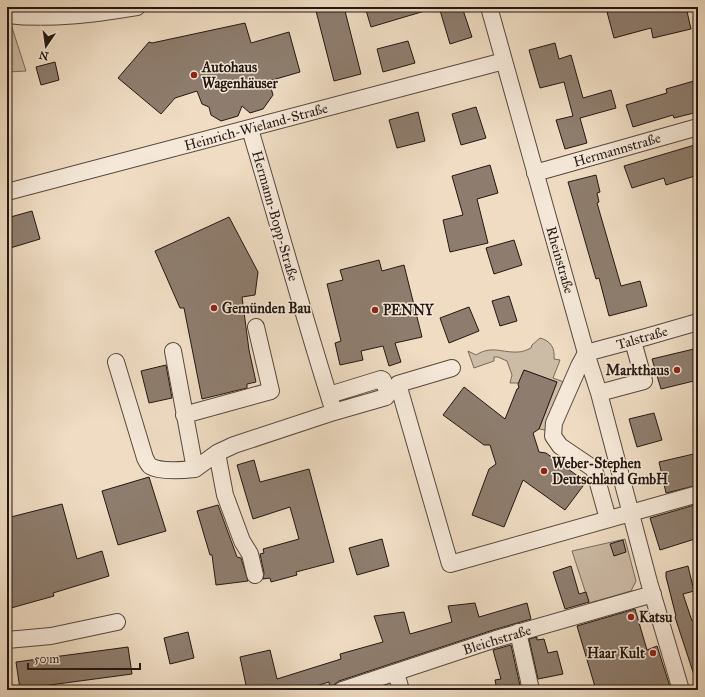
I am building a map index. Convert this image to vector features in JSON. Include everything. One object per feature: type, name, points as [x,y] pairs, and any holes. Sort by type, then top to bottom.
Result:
[{"type":"street","points":[[7,15],[54,17],[97,14],[137,7]]},
{"type":"street","name":"Rheinstraße","points":[[489,7],[586,353],[599,393],[680,690]]},
{"type":"street","name":"Heinrich-Wieland-Straße","points":[[7,192],[504,62]]},
{"type":"street","name":"Hermannstraße","points":[[535,173],[698,127]]},
{"type":"street","name":"Hermann-Bopp-Straße","points":[[250,128],[273,205],[283,246],[334,412]]},
{"type":"street","name":"Talstraße","points":[[586,353],[698,322]]},
{"type":"street","points":[[184,415],[271,392],[256,327]]},
{"type":"street","points":[[599,393],[644,381],[633,341]]},
{"type":"street","points":[[173,351],[195,470]]},
{"type":"street","points":[[586,353],[554,423],[553,436],[560,446],[594,469],[608,518]]},
{"type":"street","points":[[116,362],[145,458],[151,466],[162,469],[195,470],[217,453],[234,445],[334,412],[386,397],[388,394],[383,380],[381,379],[329,395]]},
{"type":"street","points":[[452,368],[398,384],[450,564],[608,518],[698,494]]},
{"type":"street","points":[[217,453],[225,495],[242,541],[250,554],[255,575]]},
{"type":"street","name":"Bleichstraße","points":[[342,690],[518,632],[653,594]]},
{"type":"street","points":[[7,640],[51,636],[117,622]]},
{"type":"street","points":[[518,632],[531,690]]},
{"type":"street","points":[[396,673],[400,690]]},
{"type":"shaded area","points":[[8,15],[26,71],[7,72]]},
{"type":"shaded area","points":[[540,338],[550,343],[554,352],[554,359],[560,360],[553,378],[564,382],[545,430],[539,429],[557,382],[524,370],[519,383],[510,383],[512,375],[507,361],[494,357],[494,361],[474,368],[468,351],[476,355],[487,350],[521,352],[531,348],[532,345]]},
{"type":"shaded area","points":[[625,539],[636,581],[631,591],[589,603],[572,551]]},
{"type":"building","points":[[315,7],[344,7],[361,74],[334,81]]},
{"type":"building","points":[[365,7],[427,7],[428,10],[371,27]]},
{"type":"building","points":[[439,7],[462,7],[472,37],[450,44]]},
{"type":"building","points":[[626,7],[645,7],[646,10],[656,7],[686,7],[691,29],[653,38],[651,28],[614,38],[607,12]]},
{"type":"building","name":"Autohaus Wagenhäuser","points":[[245,23],[251,43],[289,32],[300,72],[269,81],[273,95],[263,109],[250,113],[242,106],[238,116],[221,121],[211,115],[209,107],[202,104],[197,91],[175,98],[161,114],[118,78],[149,42],[152,43]]},
{"type":"building","points":[[408,41],[415,63],[383,72],[377,49]]},
{"type":"building","points":[[555,43],[559,59],[571,55],[583,98],[611,90],[616,108],[580,118],[587,143],[565,149],[556,120],[573,116],[564,82],[540,88],[529,50]]},
{"type":"building","points":[[55,62],[59,80],[41,85],[36,67]]},
{"type":"building","points":[[694,81],[698,96],[698,112],[674,118],[673,115],[633,127],[626,105],[667,93],[666,89]]},
{"type":"building","points":[[476,107],[486,138],[461,145],[452,114]]},
{"type":"building","points":[[418,112],[425,141],[397,148],[389,120]]},
{"type":"building","points":[[698,144],[698,175],[666,185],[664,178],[632,188],[624,166]]},
{"type":"building","points":[[490,165],[498,193],[477,199],[488,243],[450,252],[443,220],[463,215],[452,176]]},
{"type":"building","points":[[596,175],[600,192],[597,193],[599,202],[597,203],[621,286],[640,281],[647,306],[609,316],[599,278],[596,279],[568,182]]},
{"type":"building","points":[[32,211],[40,239],[7,249],[7,218]]},
{"type":"building","name":"Gemünden Bau","points":[[229,217],[258,272],[255,295],[242,297],[249,350],[256,382],[247,384],[247,388],[202,399],[184,308],[180,308],[155,251]]},
{"type":"building","points":[[514,240],[522,265],[494,274],[486,248]]},
{"type":"building","name":"PENNY","points":[[379,260],[382,271],[404,265],[422,337],[395,343],[401,362],[389,366],[383,346],[361,351],[363,360],[340,365],[335,343],[341,341],[327,284],[343,280],[340,270]]},
{"type":"building","points":[[509,296],[517,321],[500,326],[492,301]]},
{"type":"building","points":[[469,307],[479,331],[449,343],[440,318]]},
{"type":"building","name":"Markthaus","points":[[698,348],[698,380],[661,389],[652,359]]},
{"type":"building","points":[[166,365],[172,398],[149,403],[141,371]]},
{"type":"building","points":[[524,370],[557,382],[539,429],[533,433],[539,452],[546,453],[586,482],[565,510],[523,480],[504,527],[472,515],[489,469],[496,464],[490,445],[484,445],[443,415],[464,387],[505,419],[517,389],[519,388],[518,384]]},
{"type":"building","points":[[654,413],[662,440],[637,447],[629,419]]},
{"type":"building","points":[[698,453],[698,485],[666,493],[659,462]]},
{"type":"building","points":[[254,460],[260,482],[309,469],[334,562],[296,572],[297,575],[271,582],[270,578],[263,579],[264,573],[260,554],[264,553],[263,549],[299,539],[290,507],[253,519],[237,465]]},
{"type":"building","points":[[149,477],[166,531],[118,545],[102,491]]},
{"type":"building","points":[[62,504],[77,559],[102,551],[109,576],[53,593],[54,596],[11,608],[7,593],[7,518]]},
{"type":"building","points":[[698,504],[698,538],[660,550],[650,518]]},
{"type":"building","points":[[218,505],[237,557],[241,558],[248,581],[216,585],[212,555],[210,555],[197,511]]},
{"type":"building","points":[[382,539],[389,566],[357,575],[349,548]]},
{"type":"building","points":[[623,540],[626,552],[614,556],[610,544]]},
{"type":"building","points":[[571,566],[579,594],[586,592],[589,602],[565,609],[553,572]]},
{"type":"building","points":[[688,566],[694,591],[683,594],[692,621],[698,619],[698,677],[695,678],[675,617],[666,577],[666,572]]},
{"type":"building","points":[[475,603],[479,617],[527,603],[531,619],[493,630],[339,681],[335,684],[333,690],[330,690],[329,682],[303,690],[247,690],[240,657],[270,650],[277,679],[341,659],[340,654],[383,642],[374,616],[404,612],[410,634],[452,622],[448,606]]},
{"type":"building","points":[[635,609],[647,650],[657,646],[671,690],[596,690],[577,626]]},
{"type":"building","points":[[188,632],[194,658],[170,664],[164,638]]},
{"type":"building","points":[[537,637],[537,640],[544,639],[548,653],[557,651],[563,674],[538,679],[529,639]]},
{"type":"building","points":[[511,645],[521,690],[497,690],[495,680],[501,679],[493,650]]},
{"type":"building","points":[[128,647],[132,674],[20,689],[16,662]]},
{"type":"building","points":[[388,685],[389,690],[372,690]]},
{"type":"place","name":"Autohaus Wagenhäuser","points":[[194,75]]},
{"type":"place","name":"Gemünden Bau","points":[[214,308]]},
{"type":"place","name":"PENNY","points":[[375,310]]},
{"type":"place","name":"Markthaus","points":[[677,370]]},
{"type":"place","name":"Weber-Stephen Deutschland GmbH","points":[[544,471]]},
{"type":"place","name":"Katsu","points":[[631,617]]},
{"type":"place","name":"Haar Kult","points":[[653,653]]}]
